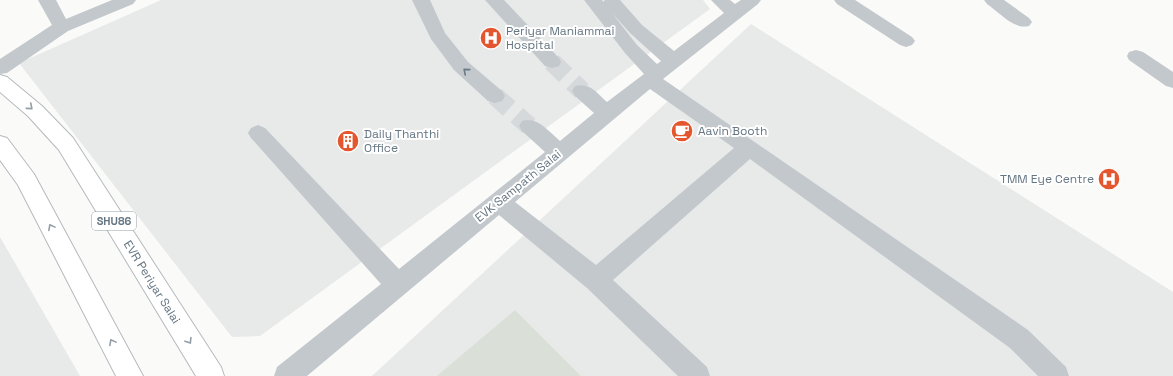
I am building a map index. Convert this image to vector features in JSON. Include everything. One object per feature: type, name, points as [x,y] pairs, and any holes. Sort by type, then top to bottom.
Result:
[{"type":"main road","name":"EVR Periyar Salai","points":[[0,82],[36,111],[66,144],[211,376]]},
{"type":"main road","points":[[0,144],[26,180],[129,376]]},
{"type":"street","points":[[47,0],[62,27]]},
{"type":"street","points":[[0,68],[62,27],[127,0]]},
{"type":"street","points":[[422,0],[437,35],[460,66],[495,96]]},
{"type":"street","points":[[494,0],[552,62]]},
{"type":"street","points":[[593,0],[653,77],[749,148],[1019,339],[1056,376]]},
{"type":"street","points":[[610,0],[636,29],[673,61]]},
{"type":"street","name":"EVK Sampath Salai","points":[[287,376],[559,152],[673,61],[727,6],[752,0]]},
{"type":"street","points":[[842,0],[906,41]]},
{"type":"street","points":[[993,0],[1023,22]]},
{"type":"street","points":[[1136,56],[1173,81]]},
{"type":"street","points":[[582,90],[607,113]]},
{"type":"street","points":[[529,126],[559,152]]},
{"type":"street","points":[[258,133],[398,285]]},
{"type":"street","points":[[596,280],[749,148]]},
{"type":"street","points":[[499,201],[520,220],[596,280],[697,376]]},
{"type":"shaded area","points":[[161,0],[703,0],[710,9],[260,336],[232,337],[19,63]]},
{"type":"shaded area","points":[[751,24],[1173,292],[1173,376],[372,376]]},
{"type":"shaded area","points":[[0,237],[80,376],[0,376]]},
{"type":"shaded area","points":[[515,310],[581,376],[437,376]]},
{"type":"tunnel","points":[[552,62],[582,91]]},
{"type":"tunnel","points":[[495,96],[529,126]]},
{"type":"place","name":"Periyar Maniammai Hospital","points":[[491,38]]},
{"type":"place","name":"Aavin Booth","points":[[682,131]]},
{"type":"place","name":"Daily Thanthi Office","points":[[348,141]]},
{"type":"place","name":"TMM Eye Centre","points":[[1109,179]]}]
